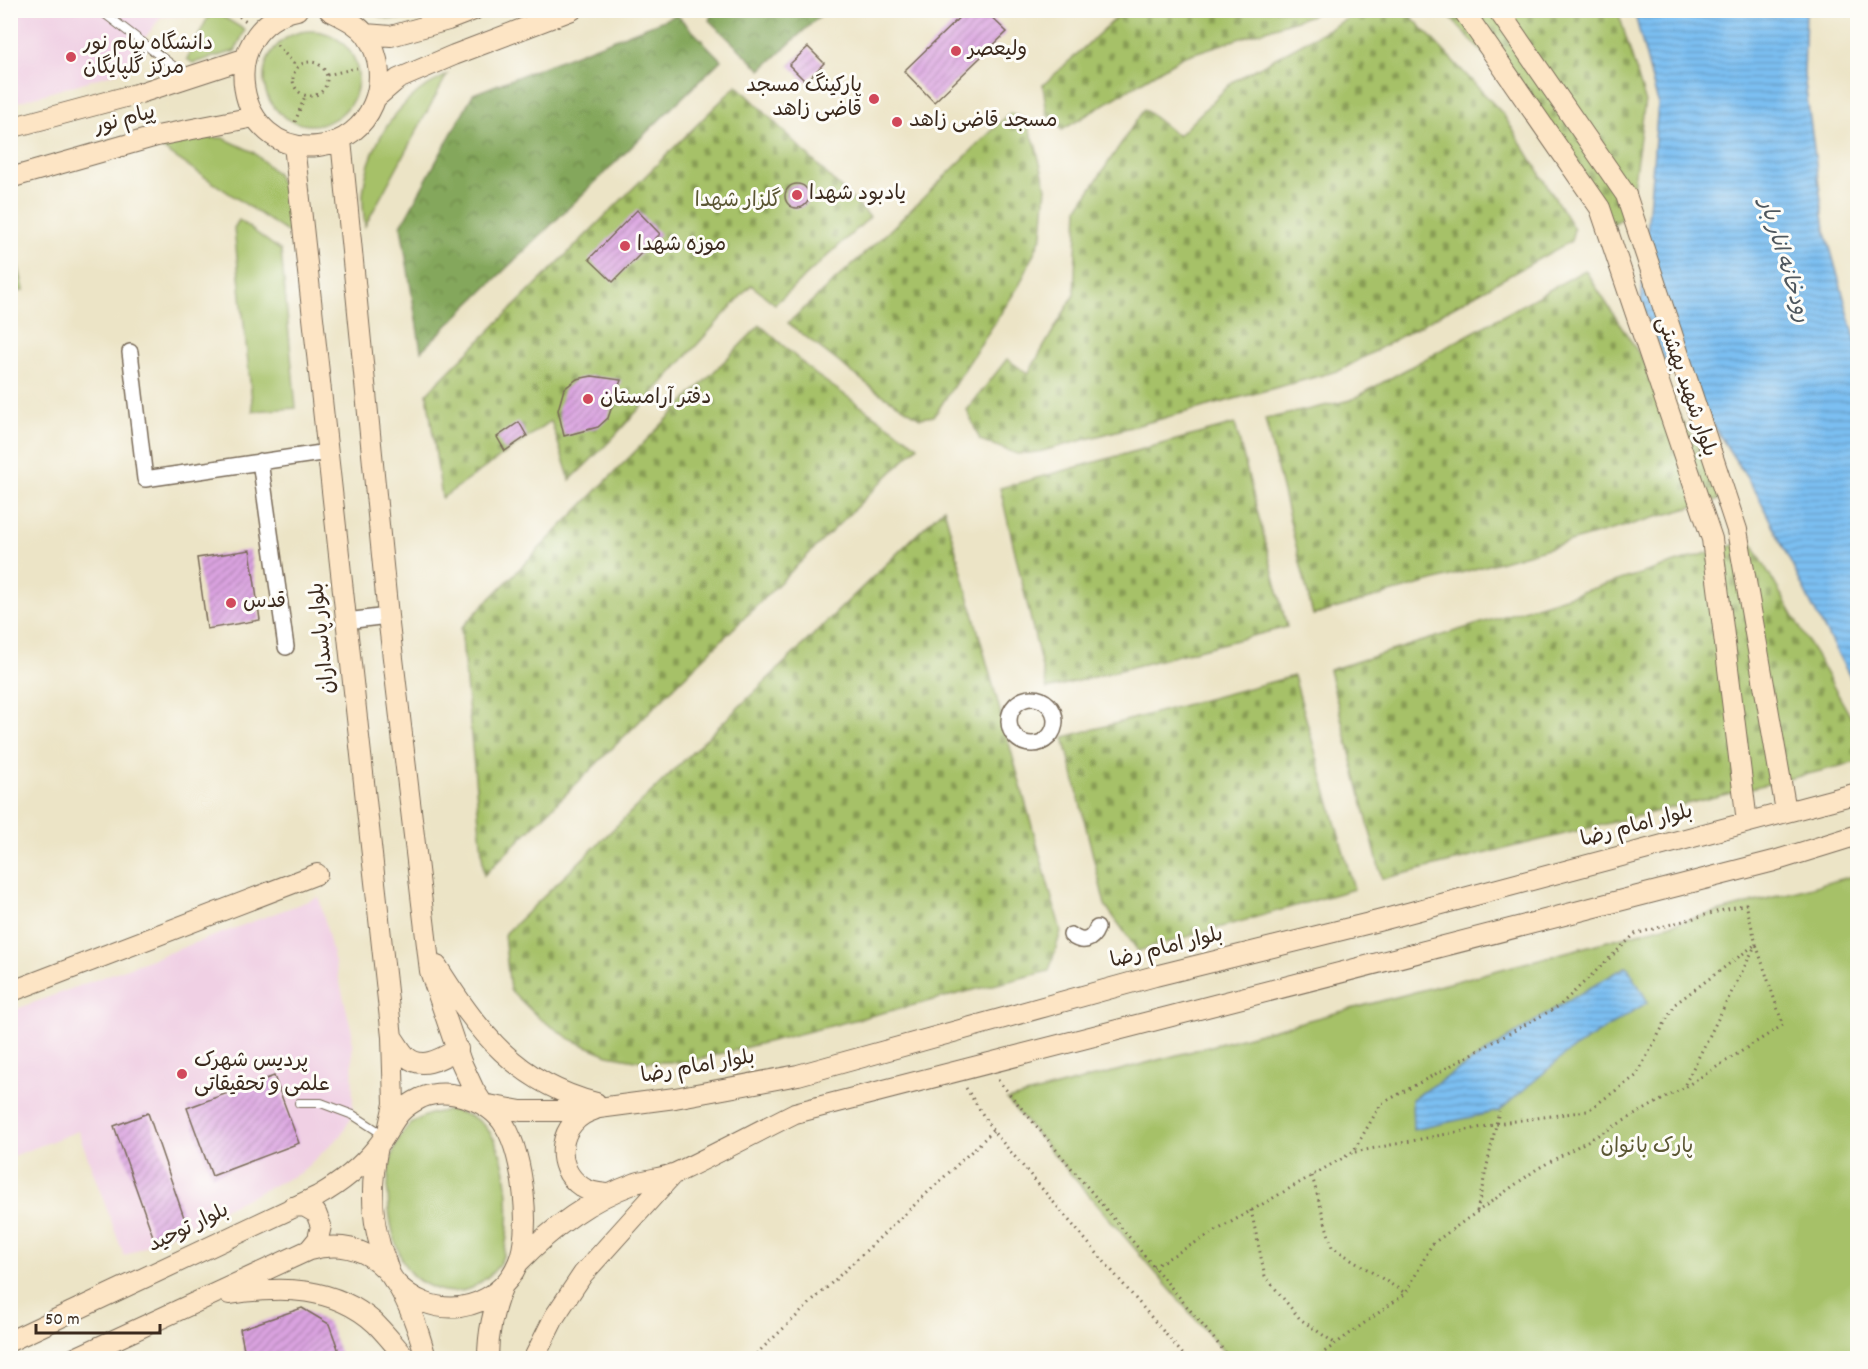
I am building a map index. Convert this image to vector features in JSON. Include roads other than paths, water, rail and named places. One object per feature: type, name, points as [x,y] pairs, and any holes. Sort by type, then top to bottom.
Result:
[{"type":"main road","points":[[297,10],[269,16],[254,39],[244,59],[242,79],[245,99],[254,117],[279,139],[294,145],[318,146],[341,140],[357,129],[369,114],[377,97],[380,75],[376,54],[365,34],[349,19],[329,10]]},
{"type":"main road","points":[[377,97],[398,79],[572,10]]},
{"type":"main road","name":"بلوار شهید بهشتی","points":[[1463,10],[1600,208],[1712,539],[1747,822]]},
{"type":"main road","name":"بلوار شهید بهشتی","points":[[1498,10],[1626,195],[1737,530],[1786,811]]},
{"type":"main road","points":[[365,34],[391,36],[468,12]]},
{"type":"main road","name":"پیام نور","points":[[10,128],[140,93],[244,59]]},
{"type":"main road","name":"پیام نور","points":[[10,178],[157,136],[254,117]]},
{"type":"main road","points":[[341,140],[388,616],[430,971],[474,1090],[483,1104],[505,1125],[516,1153],[522,1179],[524,1224],[519,1262]]},
{"type":"main road","name":"بلوار پاسداران","points":[[294,145],[392,1037],[394,1104],[384,1136]]},
{"type":"main road","name":"بلوار امام رضا","points":[[483,1104],[521,1111],[560,1112],[675,1098],[798,1075],[1155,976],[1389,918],[1856,793]]},
{"type":"main road","points":[[488,1359],[488,1337],[492,1312],[502,1288],[519,1262],[546,1235],[576,1212],[609,1194],[638,1183],[673,1174],[795,1113],[1774,861],[1857,835]]},
{"type":"main road","points":[[10,992],[317,874]]},
{"type":"main road","points":[[428,952],[453,992],[486,1037],[511,1062],[571,1097],[605,1107]]},
{"type":"main road","points":[[392,1037],[407,1057],[417,1062],[426,1063],[439,1060],[458,1049]]},
{"type":"main road","points":[[426,1359],[417,1324],[393,1281],[381,1251],[374,1224],[372,1196],[384,1136],[397,1114],[423,1098],[454,1094],[483,1104]]},
{"type":"main road","points":[[605,1107],[586,1112],[575,1119],[562,1143],[562,1156],[565,1169],[573,1180],[583,1188],[595,1193],[609,1194]]},
{"type":"main road","name":"بلوار توحید","points":[[10,1341],[318,1196],[342,1182],[384,1136]]},
{"type":"main road","points":[[534,1359],[555,1316],[584,1274],[673,1174]]},
{"type":"main road","points":[[291,1207],[304,1206],[316,1213],[321,1226],[318,1239],[309,1250]]},
{"type":"main road","points":[[75,1359],[109,1347],[309,1250],[333,1245],[357,1249],[378,1262],[393,1281],[416,1299],[445,1309],[476,1304],[502,1288]]},
{"type":"main road","points":[[209,1298],[282,1288],[310,1291],[335,1298],[357,1309],[376,1324],[406,1359]]},
{"type":"street","points":[[130,352],[145,479],[260,461],[290,464],[328,452]]},
{"type":"street","points":[[260,461],[286,647]]},
{"type":"street","points":[[346,621],[388,616]]},
{"type":"street","points":[[1071,935],[1078,940],[1086,941],[1094,936],[1097,928]]},
{"type":"lane","points":[[100,10],[188,77]]},
{"type":"lane","points":[[299,1103],[321,1103],[353,1115],[384,1136]]},
{"type":"water","name":"رودخانه انار بار","points":[[1634,11],[1806,11],[1804,75],[1825,229],[1857,345],[1857,690],[1812,606],[1756,492],[1695,397],[1667,367],[1641,304],[1658,103]]},
{"type":"water","points":[[1627,966],[1648,1002],[1567,1053],[1499,1111],[1413,1130],[1412,1099]]},
{"type":"place","name":"ولیعصر","points":[[956,51]]},
{"type":"place","name":"دانشگاه پیام نور مرکز گلپایگان","points":[[71,57]]},
{"type":"place","name":"پارکینگ مسجد قاضی زاهد","points":[[874,99]]},
{"type":"place","name":"مسجد قاضی زاهد","points":[[897,122]]},
{"type":"place","name":"یادبود شهدا","points":[[797,195]]},
{"type":"place","name":"موزه شهدا","points":[[625,246]]},
{"type":"place","name":"دفتر آرامستان","points":[[588,399]]},
{"type":"place","name":"قدس","points":[[231,603]]},
{"type":"place","name":"پردیس شهرک علمی و تحقیقاتی","points":[[182,1074]]},
{"type":"park label","name":"گلزار شهدا","points":[[738,202]]},
{"type":"park label","name":"پارک بانوان","points":[[1647,1148]]}]
